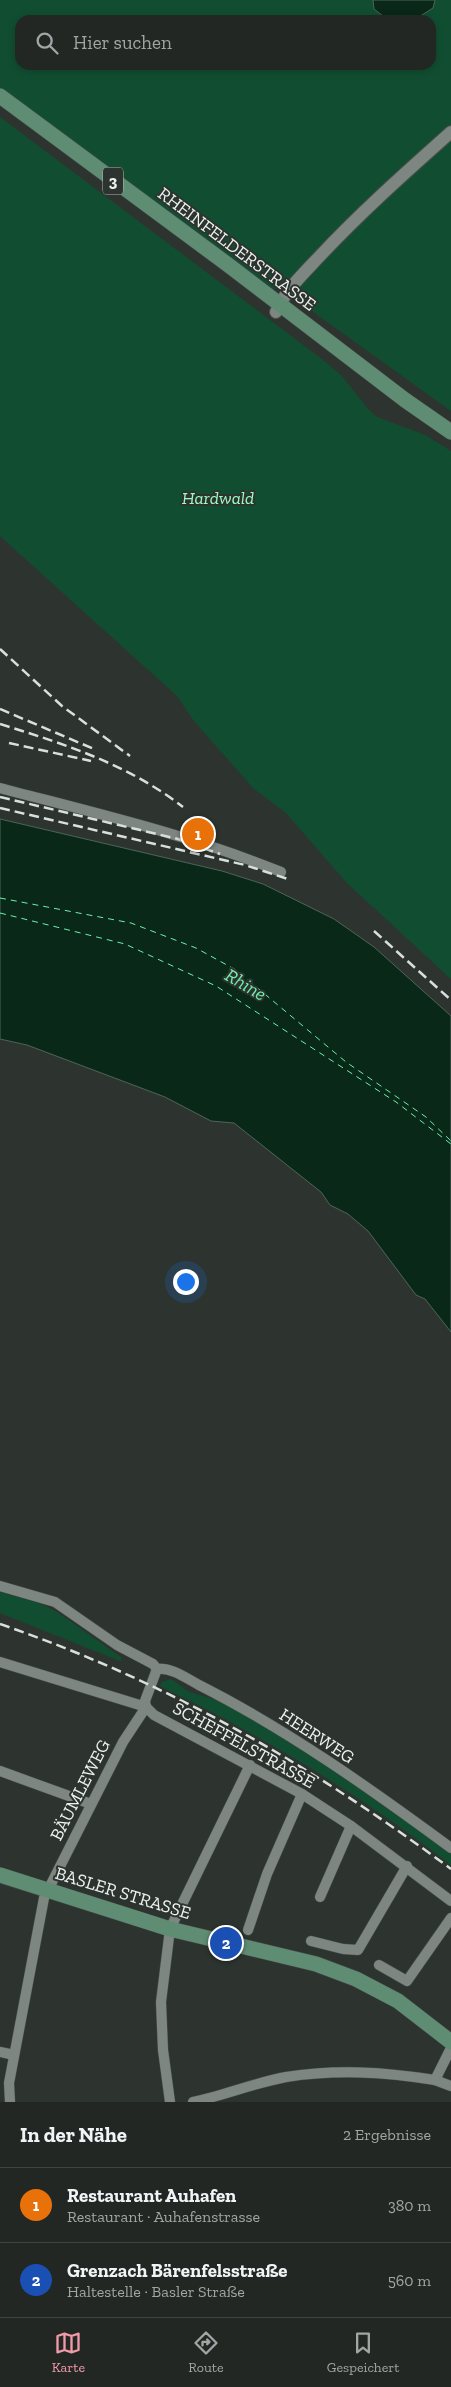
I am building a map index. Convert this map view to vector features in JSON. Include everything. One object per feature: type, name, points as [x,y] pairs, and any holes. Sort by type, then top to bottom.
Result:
[{"type":"main road","name":"RHEINFELDERSTRASSE","points":[[0,96],[451,440]]},
{"type":"main road","name":"RHEINFELDERSTRASSE","points":[[0,104],[451,432]]},
{"type":"main road","name":"BASLER STRASSE","points":[[0,1875],[170,1929],[316,1964],[356,1978],[398,2002],[451,2042]]},
{"type":"street","points":[[278,308],[329,246],[379,196],[451,132]]},
{"type":"street","points":[[0,788],[163,830],[234,853],[281,872]]},
{"type":"street","name":"HEERWEG","points":[[0,1586],[55,1602],[117,1645],[153,1664],[157,1671],[165,1668],[186,1678],[282,1732],[393,1805],[451,1848]]},
{"type":"street","name":"SCHEFFELSTRASSE","points":[[0,1662],[146,1707],[154,1715],[302,1794],[407,1866],[451,1901]]},
{"type":"street","name":"BÄUMLEWEG","points":[[10,2102],[9,2083],[44,1898],[122,1742],[146,1707],[145,1701],[157,1671]]},
{"type":"street","points":[[170,2102],[163,2050],[161,2010],[162,1975],[170,1929],[250,1765]]},
{"type":"street","points":[[0,1771],[91,1804]]},
{"type":"street","points":[[248,1930],[267,1874],[302,1794]]},
{"type":"street","points":[[320,1897],[351,1826]]},
{"type":"street","points":[[312,1941],[343,1949],[358,1950],[407,1866]]},
{"type":"street","points":[[379,1965],[407,1981],[451,1918]]},
{"type":"street","points":[[435,2080],[451,2048]]},
{"type":"street","points":[[0,2052],[14,2055]]},
{"type":"street","points":[[193,2102],[207,2101],[245,2087],[286,2077],[337,2072],[386,2073],[435,2080],[451,2086]]},
{"type":"green space","points":[[0,0],[373,0],[374,9],[382,15],[15,15],[15,70],[436,70],[436,15],[422,15],[432,8],[435,0],[451,0],[451,411],[280,288],[274,289],[261,285],[0,92]]},
{"type":"green space","name":"Hardwald","points":[[0,117],[323,360],[341,375],[368,409],[377,417],[425,435],[451,451],[451,979],[347,883],[285,812],[254,789],[194,721],[177,696],[0,536]]},
{"type":"green space","points":[[0,1592],[39,1603],[57,1612],[122,1658],[120,1661],[0,1613]]},
{"type":"green space","points":[[171,1679],[189,1692],[224,1702],[253,1718],[366,1789],[451,1851],[451,1865],[417,1839],[310,1768],[236,1725],[160,1686],[162,1682]]},
{"type":"water","points":[[373,0],[435,0],[433,8],[422,15],[382,15],[374,9]]},
{"type":"water","name":"Rhine","points":[[0,819],[222,871],[263,884],[334,919],[374,947],[451,1016],[451,1332],[425,1299],[416,1295],[368,1231],[348,1214],[330,1205],[321,1192],[234,1123],[211,1121],[165,1097],[27,1045],[0,1039]]},
{"type":"ferry route","points":[[0,898],[131,923],[196,948],[236,970],[346,1062],[426,1117],[451,1141]]},
{"type":"ferry route","points":[[0,913],[125,944],[216,986],[396,1102],[451,1144]]},
{"type":"railway","points":[[0,649],[62,706],[130,756]]},
{"type":"railway","points":[[0,709],[94,749]]},
{"type":"railway","points":[[0,724],[96,757],[141,779],[183,807]]},
{"type":"railway","points":[[9,743],[91,761]]},
{"type":"railway","points":[[0,797],[178,839],[220,854]]},
{"type":"railway","points":[[0,808],[245,865],[291,880]]},
{"type":"railway","points":[[374,931],[451,1000]]},
{"type":"railway","points":[[0,1624],[121,1672],[179,1699],[235,1729],[345,1795],[451,1869]]},
{"type":"place","name":"Restaurant Auhafen","points":[[198,834]]},
{"type":"place","name":"Grenzach Bärenfelsstraße","points":[[226,1943]]}]
